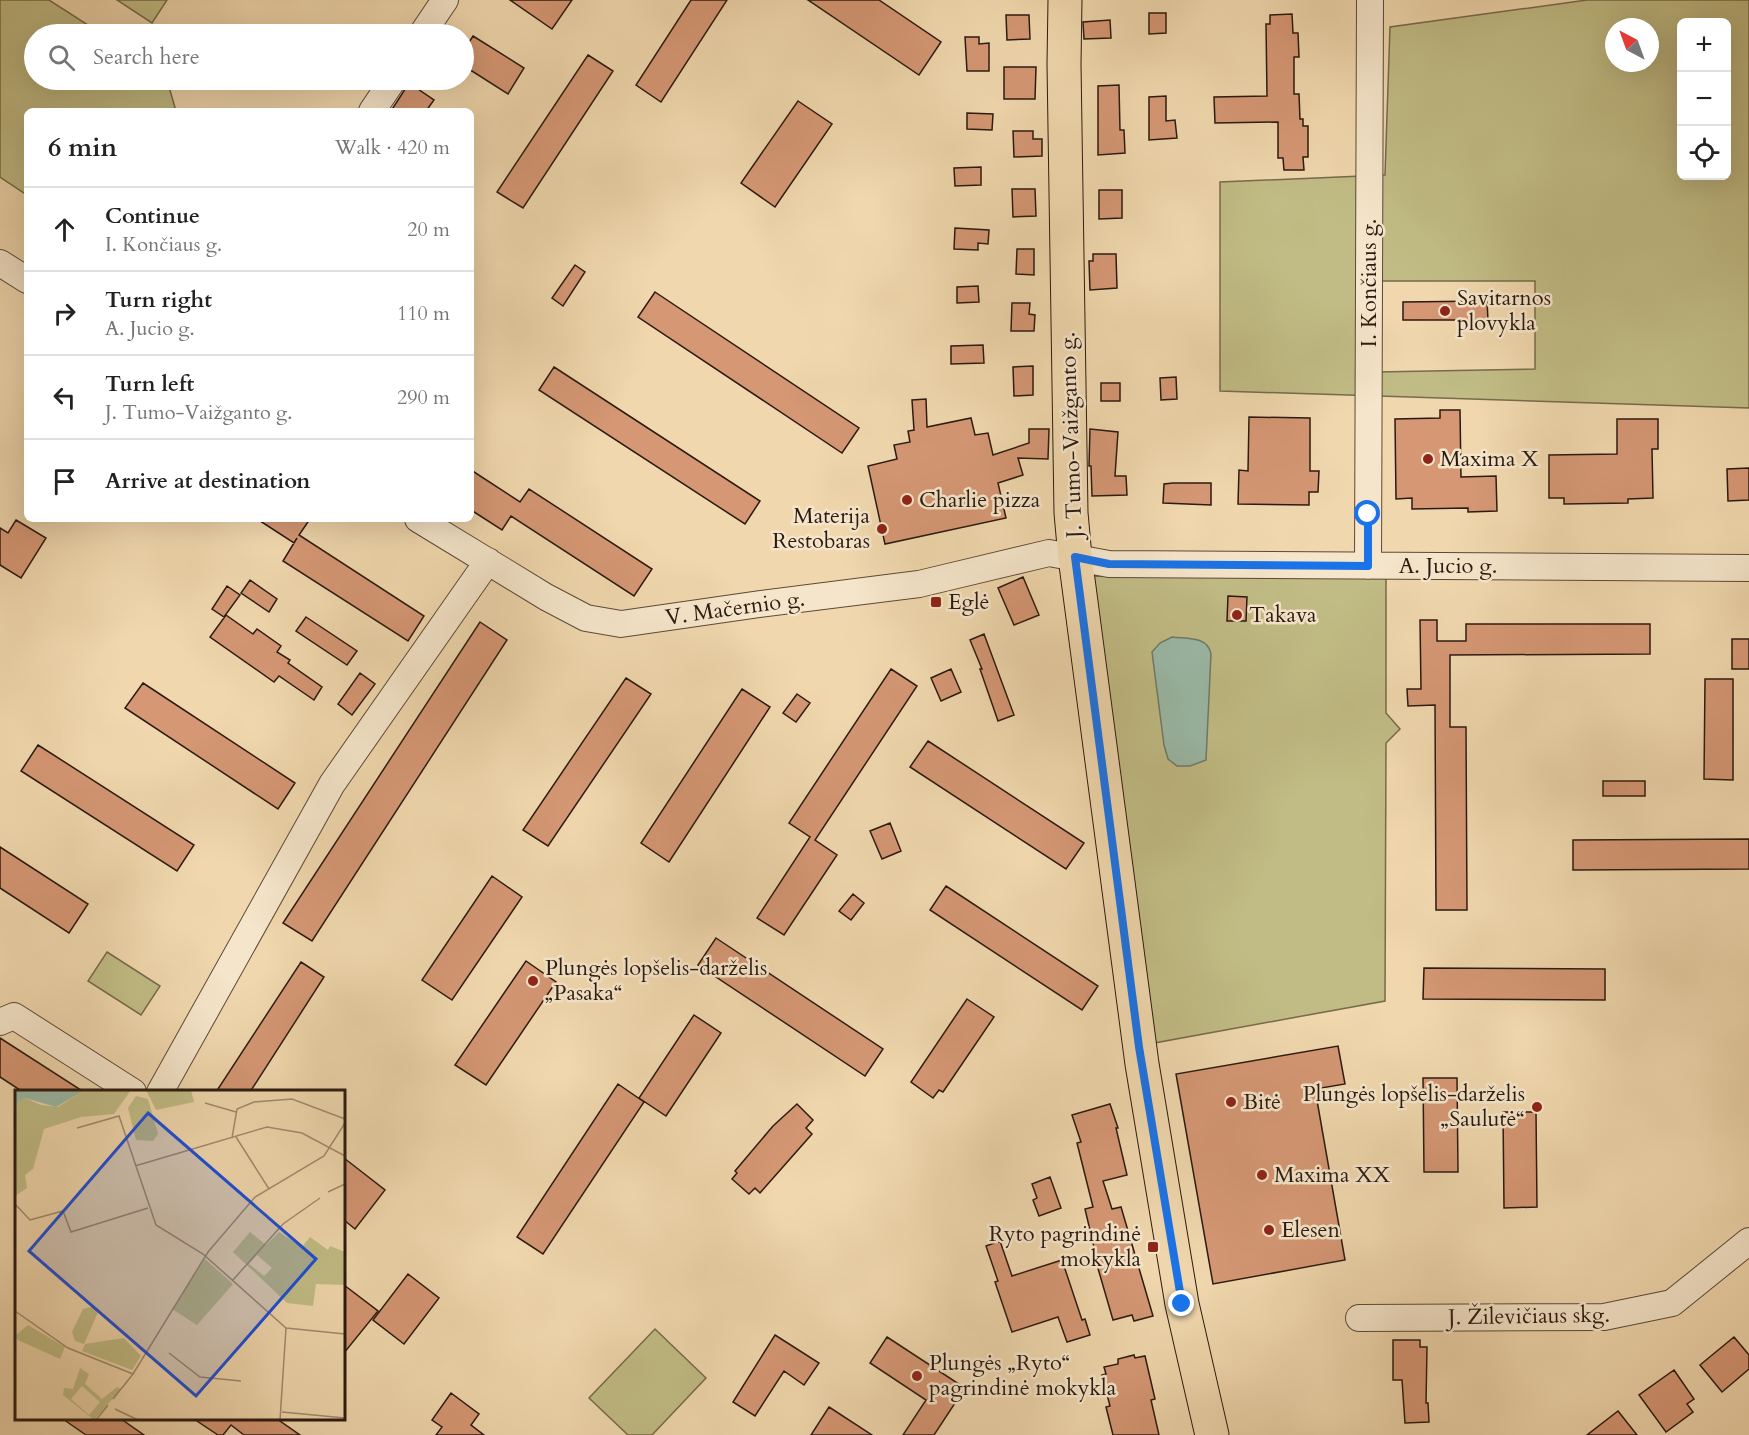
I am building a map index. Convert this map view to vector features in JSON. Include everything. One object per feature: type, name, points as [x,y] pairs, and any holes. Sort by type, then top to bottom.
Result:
[{"type":"main road","name":"J. Tumo-Vaižganto g.","points":[[1065,0],[1071,489],[1075,557],[1142,1064],[1182,1304],[1212,1435]]},
{"type":"street","points":[[429,24],[445,0]]},
{"type":"street","name":"I. Končiaus g.","points":[[1368,566],[1370,0]]},
{"type":"street","points":[[374,108],[386,90]]},
{"type":"street","points":[[0,263],[24,277]]},
{"type":"street","name":"V. Mačernio g.","points":[[423,522],[546,597],[586,618],[621,624],[919,584],[1049,553],[1075,557]]},
{"type":"street","name":"A. Jucio g.","points":[[1075,557],[1109,564],[1749,568]]},
{"type":"street","points":[[161,1090],[332,784],[488,561]]},
{"type":"street","points":[[0,1022],[14,1016],[131,1090]]},
{"type":"street","name":"J. Žilevičiaus skg.","points":[[1359,1318],[1604,1317],[1672,1303],[1749,1241]]},
{"type":"shaded area","points":[[0,0],[49,0],[86,24],[24,24],[24,90],[170,90],[175,108],[24,108],[24,193],[0,177]]},
{"type":"shaded area","points":[[117,0],[167,0],[152,23]]},
{"type":"shaded area","points":[[1587,0],[1749,0],[1749,408],[1220,391],[1220,182],[1385,175],[1390,27]],"holes":[[[1375,281],[1535,281],[1535,369],[1376,372]]]},
{"type":"shaded area","points":[[1091,576],[1386,577],[1386,713],[1400,729],[1386,743],[1385,1001],[1154,1043]]},
{"type":"shaded area","points":[[1172,637],[1201,641],[1206,644],[1211,654],[1206,760],[1190,766],[1177,766],[1168,759],[1164,745],[1152,652],[1160,643]]},
{"type":"shaded area","points":[[107,952],[160,986],[141,1015],[88,981]]},
{"type":"shaded area","points":[[655,1329],[706,1378],[652,1435],[628,1435],[589,1398]]},
{"type":"building","points":[[510,0],[572,0],[552,29]]},
{"type":"building","points":[[691,0],[727,0],[661,102],[636,85]]},
{"type":"building","points":[[808,0],[879,0],[941,42],[919,75]]},
{"type":"building","points":[[1149,13],[1166,13],[1166,33],[1149,34]]},
{"type":"building","points":[[1292,14],[1293,33],[1298,33],[1299,57],[1294,57],[1294,94],[1299,94],[1300,119],[1303,119],[1303,126],[1308,126],[1308,157],[1303,157],[1304,170],[1284,170],[1283,158],[1278,158],[1278,122],[1215,123],[1214,97],[1267,96],[1266,24],[1270,24],[1270,15]]},
{"type":"building","points":[[1006,15],[1029,15],[1030,39],[1007,40]]},
{"type":"building","points":[[1110,20],[1111,38],[1084,39],[1083,22]]},
{"type":"building","points":[[474,37],[524,68],[508,94],[474,72]]},
{"type":"building","points":[[965,37],[979,37],[979,44],[989,43],[989,71],[967,71]]},
{"type":"building","points":[[588,55],[613,71],[523,208],[497,192]]},
{"type":"building","points":[[1004,67],[1036,67],[1035,99],[1004,99]]},
{"type":"building","points":[[1119,85],[1120,130],[1124,130],[1125,153],[1098,155],[1098,86]]},
{"type":"building","points":[[404,90],[419,90],[434,100],[428,108],[393,108]]},
{"type":"building","points":[[1166,96],[1166,121],[1175,120],[1177,138],[1149,140],[1149,97]]},
{"type":"building","points":[[798,101],[832,124],[775,207],[741,183]]},
{"type":"building","points":[[967,113],[993,114],[992,130],[967,129]]},
{"type":"building","points":[[1013,131],[1033,131],[1033,139],[1042,139],[1042,156],[1014,157]]},
{"type":"building","points":[[981,167],[981,185],[955,186],[954,168]]},
{"type":"building","points":[[1012,189],[1035,189],[1036,216],[1013,217]]},
{"type":"building","points":[[1099,190],[1122,190],[1122,218],[1099,219]]},
{"type":"building","points":[[955,228],[989,230],[988,244],[978,243],[978,250],[954,249]]},
{"type":"building","points":[[1017,249],[1034,249],[1034,275],[1016,274]]},
{"type":"building","points":[[1093,254],[1116,254],[1117,288],[1090,290],[1089,261],[1093,261]]},
{"type":"building","points":[[575,265],[585,272],[563,306],[552,298]]},
{"type":"building","points":[[978,286],[979,302],[957,303],[957,287]]},
{"type":"building","points":[[655,292],[859,428],[842,453],[638,317]]},
{"type":"building","name":"Savitarnos plovykla","points":[[1487,301],[1488,320],[1403,320],[1403,302]]},
{"type":"building","points":[[1012,303],[1030,303],[1029,314],[1035,315],[1034,331],[1011,331]]},
{"type":"building","points":[[983,345],[984,363],[951,364],[951,346]]},
{"type":"building","points":[[1033,366],[1033,395],[1014,396],[1013,367]]},
{"type":"building","points":[[554,367],[760,501],[745,524],[539,390]]},
{"type":"building","points":[[1176,377],[1177,399],[1161,400],[1160,378]]},
{"type":"building","points":[[1101,383],[1120,383],[1120,401],[1101,401]]},
{"type":"building","points":[[926,399],[927,427],[971,418],[975,435],[988,433],[993,455],[1029,443],[1029,429],[1049,429],[1048,459],[1018,458],[1023,475],[998,483],[1006,518],[885,544],[868,466],[897,459],[894,445],[910,442],[908,431],[914,430],[912,400]]},
{"type":"building","name":"Maxima X","points":[[1440,410],[1460,410],[1461,477],[1496,476],[1497,511],[1468,512],[1468,508],[1412,509],[1412,498],[1396,499],[1395,419],[1440,418]]},
{"type":"building","points":[[1249,417],[1310,418],[1310,471],[1319,471],[1318,492],[1309,492],[1309,505],[1238,504],[1239,470],[1248,471]]},
{"type":"building","points":[[1617,419],[1658,419],[1658,449],[1652,449],[1653,498],[1628,499],[1628,503],[1564,504],[1564,498],[1549,498],[1549,455],[1617,454]]},
{"type":"building","points":[[1090,429],[1118,432],[1115,476],[1126,476],[1127,495],[1092,496],[1091,466],[1089,466]]},
{"type":"building","points":[[1749,468],[1749,500],[1728,501],[1727,469]]},
{"type":"building","points":[[474,472],[520,502],[529,489],[652,569],[634,596],[511,516],[502,530],[474,512]]},
{"type":"building","points":[[1211,483],[1211,505],[1163,503],[1164,484]]},
{"type":"building","points":[[16,520],[46,538],[21,578],[0,565],[0,528],[8,533]]},
{"type":"building","points":[[262,522],[308,522],[299,535],[424,616],[408,641],[283,561],[294,543]]},
{"type":"building","points":[[1023,577],[1039,615],[1014,625],[998,588]]},
{"type":"building","points":[[250,580],[277,599],[269,612],[241,593]]},
{"type":"building","points":[[227,586],[240,595],[224,617],[212,609]]},
{"type":"building","points":[[1228,596],[1247,597],[1246,621],[1227,621]]},
{"type":"building","points":[[226,615],[253,634],[257,629],[281,646],[277,652],[290,660],[288,663],[322,687],[314,700],[279,676],[274,682],[210,637]]},
{"type":"building","points":[[306,617],[357,651],[347,665],[296,631]]},
{"type":"building","points":[[1420,620],[1437,620],[1437,641],[1466,641],[1466,624],[1650,624],[1650,654],[1450,655],[1450,727],[1466,727],[1467,910],[1436,910],[1435,705],[1408,706],[1407,689],[1421,689]]},
{"type":"building","points":[[480,622],[507,640],[312,941],[283,923]]},
{"type":"building","points":[[984,634],[1014,715],[998,721],[980,669],[982,669],[970,640]]},
{"type":"building","points":[[1732,639],[1749,639],[1749,669],[1732,669]]},
{"type":"building","points":[[891,669],[917,686],[815,840],[837,855],[784,935],[757,918],[810,837],[789,823]]},
{"type":"building","points":[[951,669],[961,692],[941,701],[931,678]]},
{"type":"building","points":[[360,673],[375,684],[352,715],[338,704]]},
{"type":"building","points":[[626,678],[651,694],[548,846],[523,830]]},
{"type":"building","points":[[1705,679],[1733,679],[1733,780],[1704,779]]},
{"type":"building","points":[[143,683],[295,783],[278,809],[125,708]]},
{"type":"building","points":[[742,689],[770,707],[669,862],[641,843]]},
{"type":"building","points":[[797,694],[810,703],[796,722],[783,713]]},
{"type":"building","points":[[928,741],[1084,843],[1066,869],[910,767]]},
{"type":"building","points":[[38,745],[194,845],[177,871],[21,771]]},
{"type":"building","points":[[1603,781],[1645,781],[1645,796],[1603,796]]},
{"type":"building","points":[[890,823],[901,851],[882,859],[870,831]]},
{"type":"building","points":[[1749,839],[1749,869],[1573,870],[1573,840]]},
{"type":"building","points":[[0,847],[88,904],[69,933],[0,888]]},
{"type":"building","points":[[492,876],[522,897],[452,1000],[422,980]]},
{"type":"building","points":[[946,886],[1098,986],[1082,1010],[930,910]]},
{"type":"building","points":[[853,894],[864,903],[851,920],[839,911]]},
{"type":"building","points":[[716,938],[883,1049],[865,1076],[698,965]]},
{"type":"building","points":[[526,961],[556,982],[486,1085],[455,1065]]},
{"type":"building","points":[[301,962],[324,977],[251,1090],[217,1090]]},
{"type":"building","points":[[1424,968],[1605,969],[1605,1000],[1423,999]]},
{"type":"building","points":[[967,999],[994,1017],[943,1092],[939,1090],[933,1098],[911,1082]]},
{"type":"building","points":[[694,1015],[721,1033],[666,1116],[639,1098]]},
{"type":"building","points":[[0,1038],[81,1090],[20,1090],[0,1077]]},
{"type":"building","name":"Maxima XX","points":[[1338,1046],[1345,1084],[1315,1089],[1345,1260],[1213,1284],[1176,1074]]},
{"type":"building","points":[[1423,1078],[1457,1078],[1458,1172],[1424,1172]]},
{"type":"building","points":[[618,1084],[644,1102],[543,1254],[517,1237]]},
{"type":"building","points":[[797,1104],[813,1120],[806,1128],[812,1134],[760,1193],[755,1188],[749,1194],[732,1179],[737,1173],[735,1171],[773,1126]]},
{"type":"building","points":[[1110,1104],[1118,1128],[1116,1128],[1127,1175],[1103,1181],[1112,1209],[1121,1207],[1153,1316],[1134,1321],[1132,1315],[1113,1320],[1097,1265],[1085,1209],[1093,1207],[1077,1143],[1081,1142],[1072,1115]]},
{"type":"building","points":[[1503,1112],[1536,1112],[1537,1207],[1504,1208]]},
{"type":"building","points":[[345,1159],[385,1190],[355,1229],[345,1221]]},
{"type":"building","points":[[1050,1177],[1061,1208],[1039,1216],[1033,1200],[1037,1198],[1032,1184]]},
{"type":"building","points":[[1000,1241],[1012,1276],[1062,1260],[1082,1320],[1085,1319],[1090,1335],[1067,1342],[1058,1317],[1012,1332],[995,1282],[998,1281],[986,1246]]},
{"type":"building","points":[[408,1274],[439,1298],[404,1344],[373,1320]]},
{"type":"building","points":[[345,1286],[378,1311],[345,1352]]},
{"type":"building","points":[[775,1335],[819,1363],[804,1385],[784,1371],[755,1416],[733,1402]]},
{"type":"building","name":"Plungės „Ryto“ pagrindinė mokykla","points":[[887,1337],[965,1388],[934,1435],[903,1435],[926,1400],[870,1363]]},
{"type":"building","points":[[1734,1337],[1749,1355],[1749,1369],[1722,1392],[1700,1365]]},
{"type":"building","points":[[1393,1340],[1420,1340],[1420,1347],[1427,1347],[1426,1403],[1428,1403],[1429,1422],[1405,1423],[1402,1380],[1393,1380]]},
{"type":"building","points":[[1134,1355],[1135,1358],[1145,1356],[1155,1399],[1151,1400],[1159,1435],[1113,1435],[1106,1407],[1110,1406],[1102,1375],[1106,1374],[1104,1367],[1118,1364],[1118,1359]]},
{"type":"building","points":[[1674,1370],[1694,1399],[1687,1404],[1693,1412],[1666,1432],[1639,1395]]},
{"type":"building","points":[[451,1393],[479,1414],[471,1425],[484,1435],[436,1435],[442,1427],[432,1420]]},
{"type":"building","name":"Plungės „Ryto“ pagrindinė mokykla","points":[[829,1407],[872,1435],[811,1435]]},
{"type":"building","points":[[1618,1411],[1637,1435],[1587,1435]]},
{"type":"building","points":[[64,1420],[122,1420],[144,1435],[86,1435]]},
{"type":"building","points":[[196,1420],[278,1420],[300,1435],[244,1435],[231,1425],[223,1435],[218,1435]]},
{"type":"place","name":"Savitarnos plovykla","points":[[1445,311]]},
{"type":"place","name":"Maxima X","points":[[1428,459]]},
{"type":"place","name":"Charlie pizza","points":[[907,500]]},
{"type":"place","name":"Materija Restobaras","points":[[882,529]]},
{"type":"place","name":"Eglė","points":[[936,602]]},
{"type":"place","name":"Takava","points":[[1237,615]]},
{"type":"place","name":"Plungės lopšelis-darželis „Pasaka“","points":[[533,981]]},
{"type":"place","name":"Bitė","points":[[1231,1102]]},
{"type":"place","name":"Plungės lopšelis-darželis „Saulutė“","points":[[1537,1107]]},
{"type":"place","name":"Maxima XX","points":[[1262,1175]]},
{"type":"place","name":"Elesen","points":[[1269,1230]]},
{"type":"place","name":"Ryto pagrindinė mokykla","points":[[1153,1247]]},
{"type":"place","name":"Plungės „Ryto“ pagrindinė mokykla","points":[[917,1376]]},
{"type":"route","points":[[1182,1304],[1139,1047],[1075,557],[1109,564],[1368,566],[1368,514]]}]
